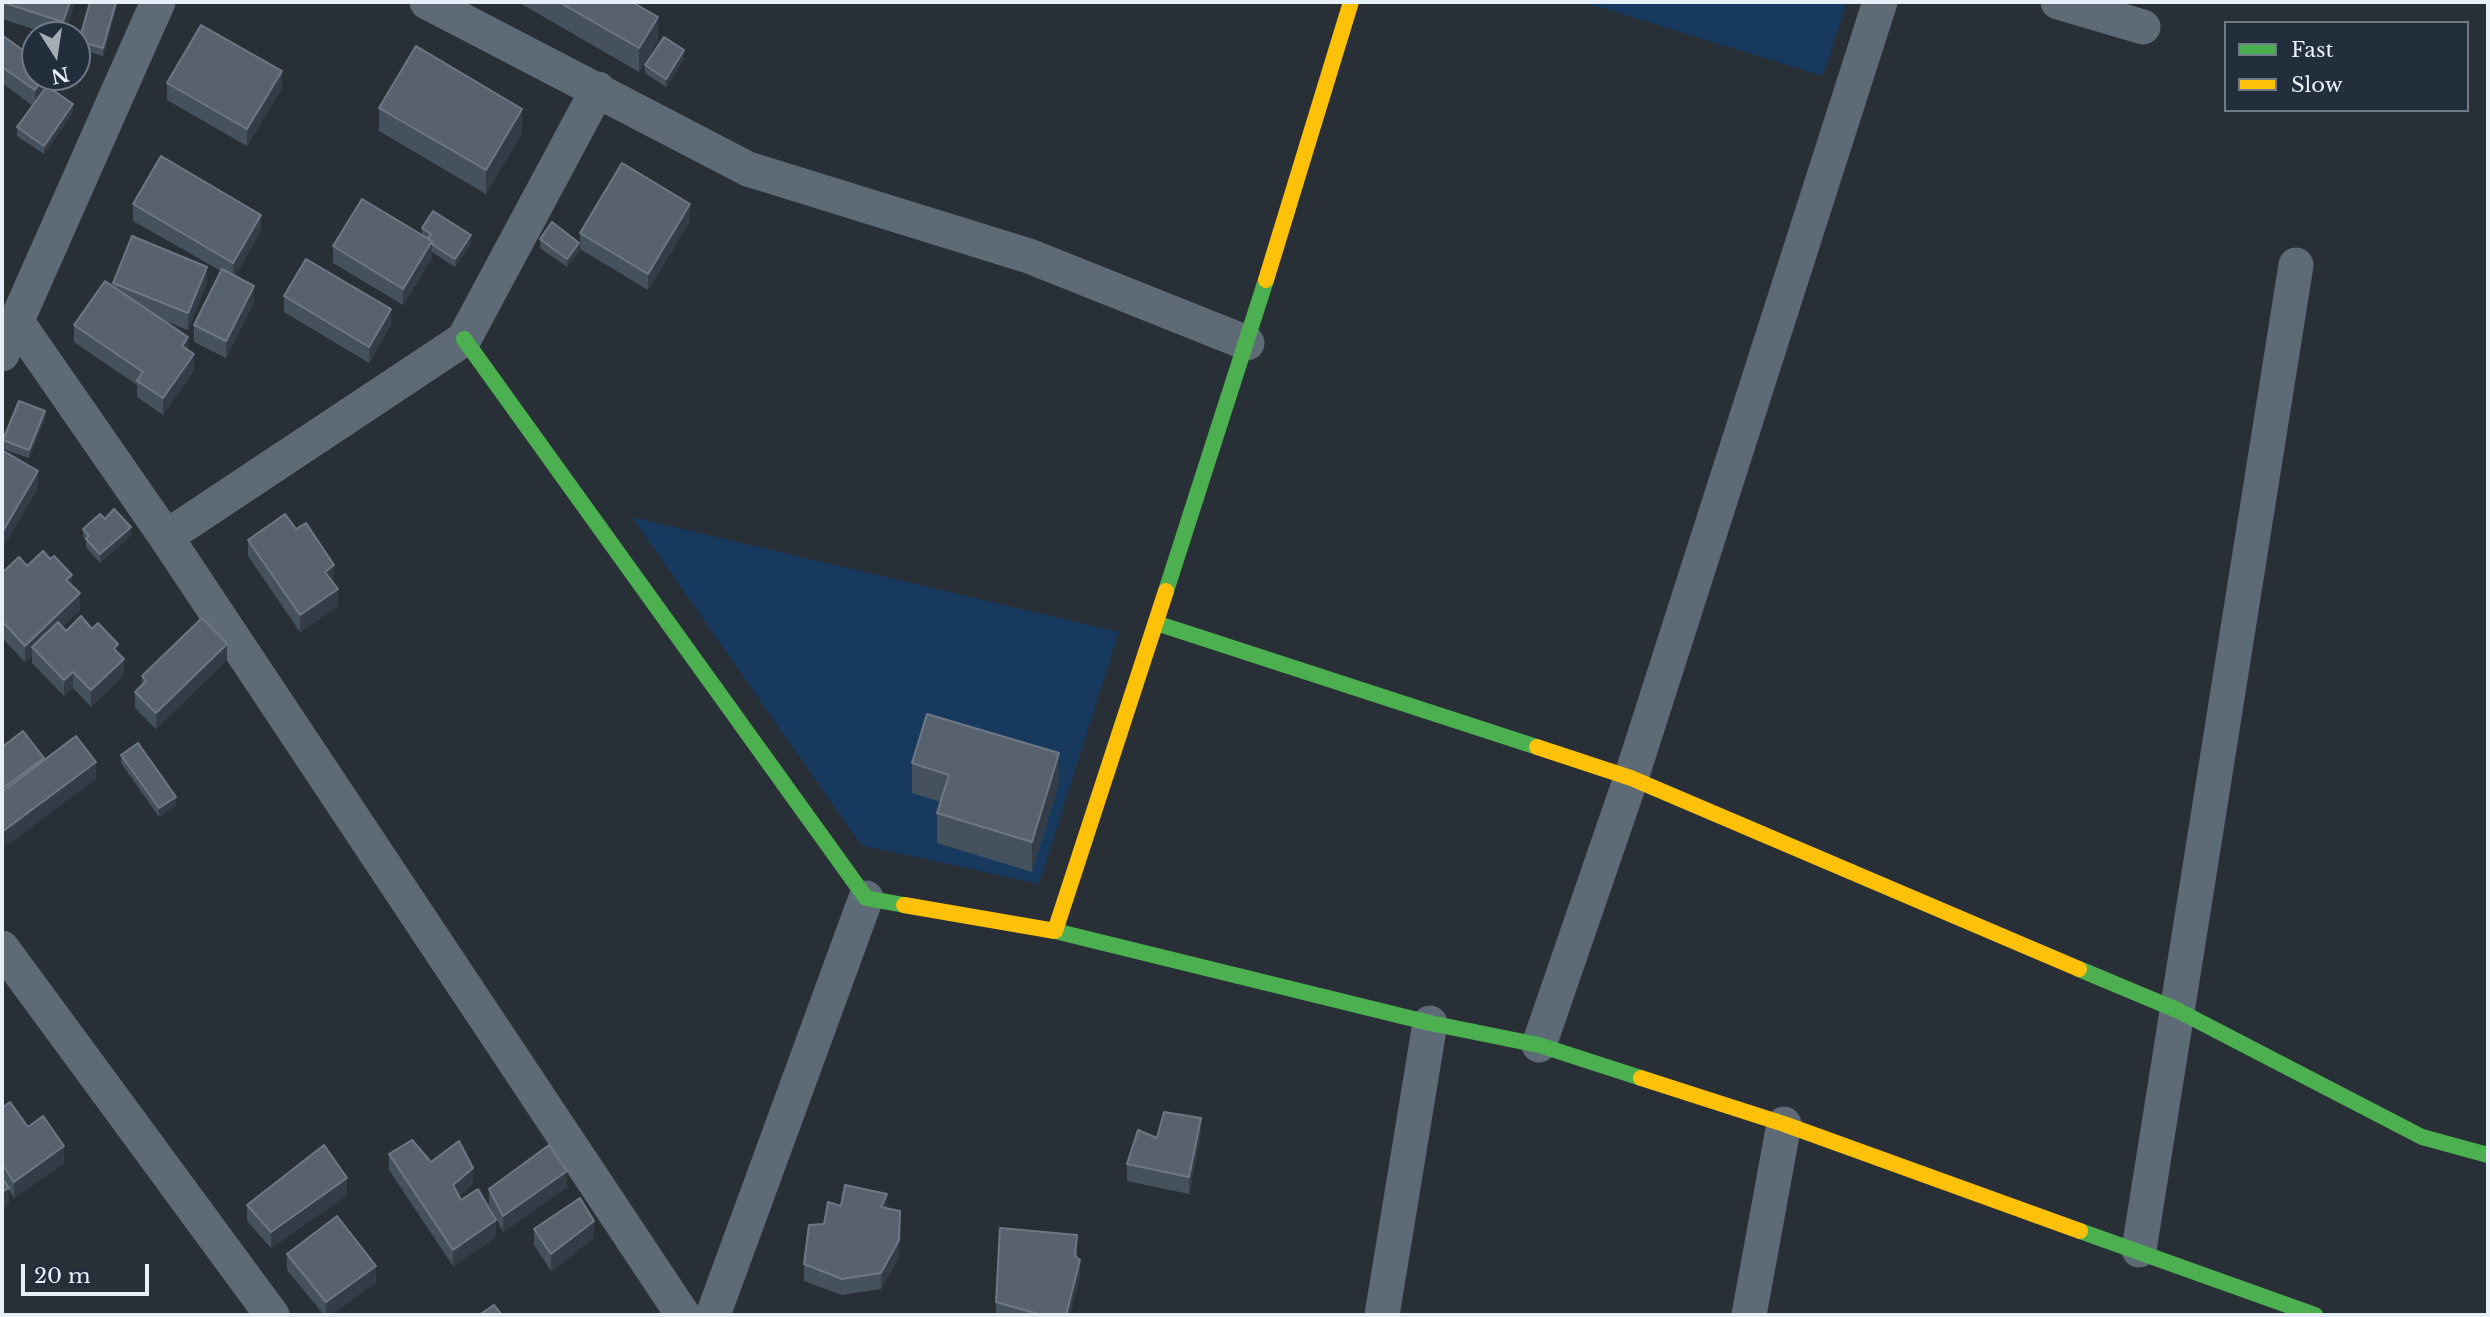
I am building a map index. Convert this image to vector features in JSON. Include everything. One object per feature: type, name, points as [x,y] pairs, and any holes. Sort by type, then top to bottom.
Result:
[{"type":"street","points":[[2,354],[159,2]]},
{"type":"street","points":[[427,2],[748,169],[1029,256],[1247,343]]},
{"type":"street","points":[[1055,931],[1247,343],[1351,2]]},
{"type":"street","points":[[1539,1045],[1631,778],[1880,2]]},
{"type":"street","points":[[2058,2],[2143,27]]},
{"type":"street","points":[[166,537],[464,339],[598,89]]},
{"type":"street","points":[[2139,1250],[2296,265]]},
{"type":"street","points":[[16,322],[166,537],[683,1315]]},
{"type":"street","points":[[464,339],[866,898],[1055,931],[1430,1023],[1539,1045],[1784,1124],[2315,1315]]},
{"type":"street","points":[[1156,623],[1631,778],[2177,1010],[2422,1137],[2488,1155]]},
{"type":"street","points":[[713,1315],[866,898]]},
{"type":"street","points":[[2,948],[272,1315]]},
{"type":"street","points":[[1382,1315],[1430,1023]]},
{"type":"street","points":[[1749,1315],[1784,1124]]},
{"type":"shaded area","points":[[1583,2],[1847,2],[1823,76]]},
{"type":"shaded area","points":[[632,517],[1119,632],[1039,884],[861,845]]},
{"type":"building","points":[[2,2],[70,2],[63,21]]},
{"type":"building","points":[[90,2],[116,2],[103,48],[91,44],[91,21],[85,21]]},
{"type":"building","points":[[559,2],[632,2],[658,17],[639,48]]},
{"type":"building","points":[[201,25],[282,71],[247,129],[167,83]]},
{"type":"building","points":[[2,35],[21,49],[21,80],[2,67]]},
{"type":"building","points":[[664,37],[684,50],[666,79],[645,65]]},
{"type":"building","points":[[416,46],[522,109],[486,170],[379,108]]},
{"type":"building","points":[[43,91],[54,91],[73,104],[44,146],[17,127]]},
{"type":"building","points":[[161,156],[261,215],[233,263],[133,204]]},
{"type":"building","points":[[622,163],[690,204],[648,274],[580,233]]},
{"type":"building","points":[[362,199],[432,241],[403,289],[333,246]]},
{"type":"building","points":[[433,211],[471,235],[455,259],[432,244],[428,239],[431,234],[422,228]]},
{"type":"building","points":[[552,222],[579,243],[567,259],[540,239]]},
{"type":"building","points":[[132,236],[207,267],[188,313],[113,283]]},
{"type":"building","points":[[306,259],[391,309],[369,347],[284,296]]},
{"type":"building","points":[[222,269],[254,286],[226,341],[194,325]]},
{"type":"building","points":[[105,281],[188,337],[182,346],[194,354],[163,398],[137,381],[143,372],[74,325]]},
{"type":"building","points":[[19,401],[45,411],[29,450],[3,440]]},
{"type":"building","points":[[2,450],[38,471],[3,531],[2,530]]},
{"type":"building","points":[[114,509],[131,527],[100,554],[86,539],[89,536],[83,529],[100,514],[105,519]]},
{"type":"building","points":[[285,514],[296,529],[306,523],[334,565],[325,572],[338,589],[300,615],[248,540]]},
{"type":"building","points":[[43,551],[50,559],[54,556],[72,575],[66,580],[80,593],[25,646],[2,621],[2,573],[19,557],[27,566]]},
{"type":"building","points":[[81,616],[92,629],[98,623],[118,644],[114,649],[124,659],[91,690],[73,672],[64,680],[32,647],[58,622],[66,631]]},
{"type":"building","points":[[202,618],[227,644],[156,713],[135,692],[146,681],[142,676]]},
{"type":"building","points":[[927,714],[1059,753],[1032,842],[937,813],[949,775],[912,763]]},
{"type":"building","points":[[23,731],[44,758],[2,789],[2,747]]},
{"type":"building","points":[[76,736],[96,762],[2,832],[2,792]]},
{"type":"building","points":[[138,743],[176,797],[159,808],[121,755]]},
{"type":"building","points":[[10,1102],[28,1127],[43,1116],[64,1146],[14,1182],[2,1164],[2,1108]]},
{"type":"building","points":[[1164,1112],[1201,1118],[1189,1177],[1127,1164],[1138,1130],[1157,1138]]},
{"type":"building","points":[[412,1140],[431,1162],[459,1141],[473,1168],[453,1185],[461,1200],[478,1189],[496,1220],[453,1250],[389,1154]]},
{"type":"building","points":[[324,1145],[347,1178],[271,1232],[247,1205]]},
{"type":"building","points":[[549,1145],[567,1171],[503,1216],[489,1189]]},
{"type":"building","points":[[2,1178],[9,1188],[2,1192]]},
{"type":"building","points":[[845,1185],[887,1194],[881,1207],[900,1211],[899,1240],[881,1273],[842,1279],[804,1264],[809,1225],[824,1224],[828,1202],[841,1206]]},
{"type":"building","points":[[580,1198],[594,1221],[551,1254],[534,1229]]},
{"type":"building","points":[[337,1216],[376,1266],[326,1302],[287,1254]]},
{"type":"building","points":[[1000,1228],[1077,1235],[1075,1256],[1080,1260],[1066,1315],[1042,1315],[996,1302]]},
{"type":"building","points":[[494,1305],[502,1315],[479,1315]]},
{"type":"traffic: fast","points":[[1166,591],[1266,280]]},
{"type":"traffic: fast","points":[[464,339],[866,898],[904,905]]},
{"type":"traffic: fast","points":[[1156,623],[1537,747]]},
{"type":"traffic: fast","points":[[1055,931],[1430,1023],[1539,1045],[1641,1078]]},
{"type":"traffic: fast","points":[[2079,969],[2177,1010],[2422,1137],[2488,1155]]},
{"type":"traffic: fast","points":[[2080,1231],[2315,1315]]},
{"type":"traffic: slow","points":[[1266,280],[1351,2]]},
{"type":"traffic: slow","points":[[904,905],[1055,931],[1166,591]]},
{"type":"traffic: slow","points":[[1537,747],[1631,778],[2079,969]]},
{"type":"traffic: slow","points":[[1641,1078],[1784,1124],[2080,1231]]}]
